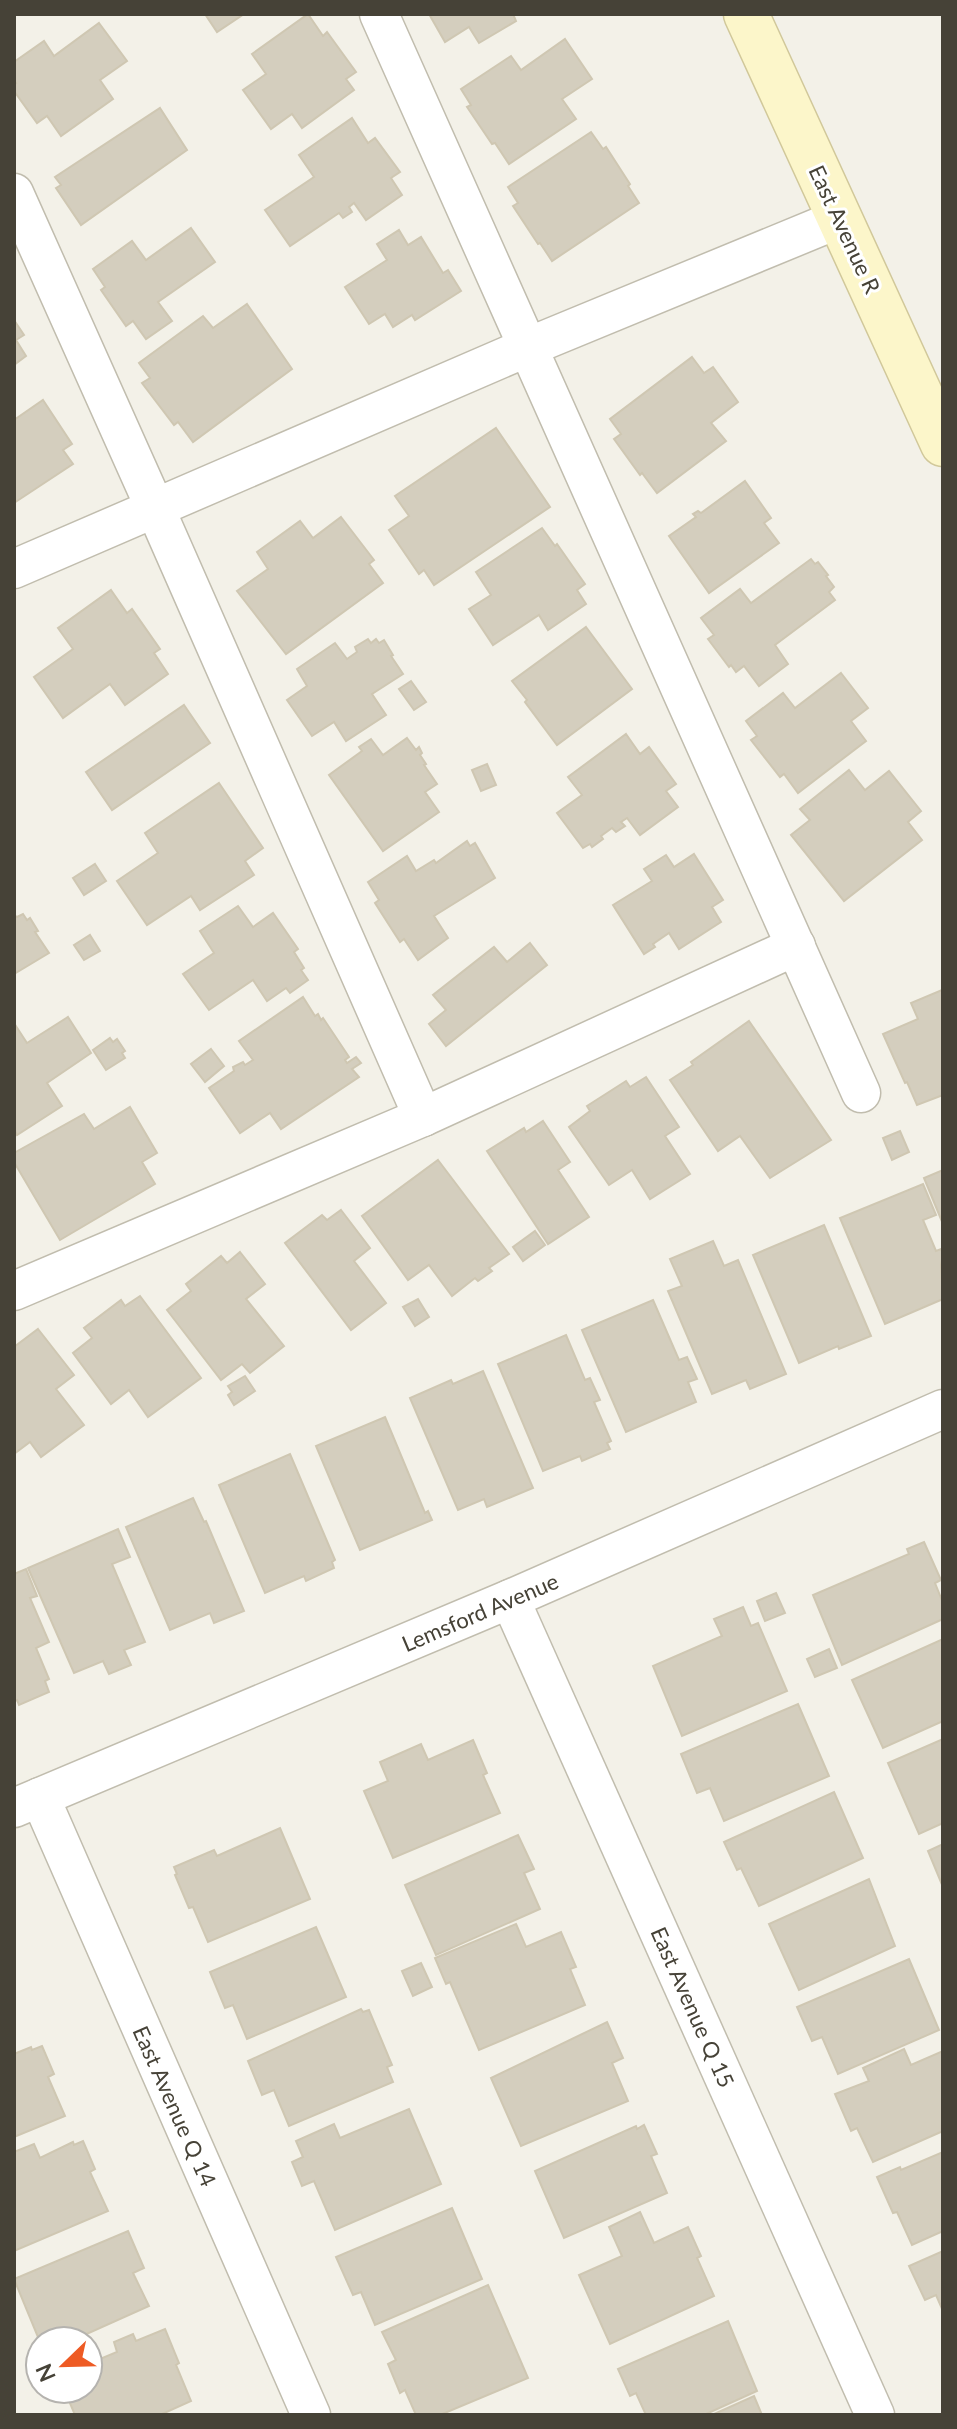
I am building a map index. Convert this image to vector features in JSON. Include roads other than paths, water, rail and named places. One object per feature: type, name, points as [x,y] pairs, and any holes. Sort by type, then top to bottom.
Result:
[{"type":"main road","name":"East Avenue R","points":[[746,14],[943,444]]},
{"type":"street","points":[[379,14],[861,1093]]},
{"type":"street","points":[[14,193],[423,1117]]},
{"type":"street","points":[[14,569],[528,347],[841,218]]},
{"type":"street","points":[[14,1291],[423,1117],[796,946]]},
{"type":"street","name":"Lemsford Avenue","points":[[27,1803],[510,1599],[943,1409]]},
{"type":"street","name":"East Avenue Q 15","points":[[510,1599],[875,2415]]},
{"type":"street","name":"East Avenue Q 14","points":[[27,1803],[311,2415]]}]
